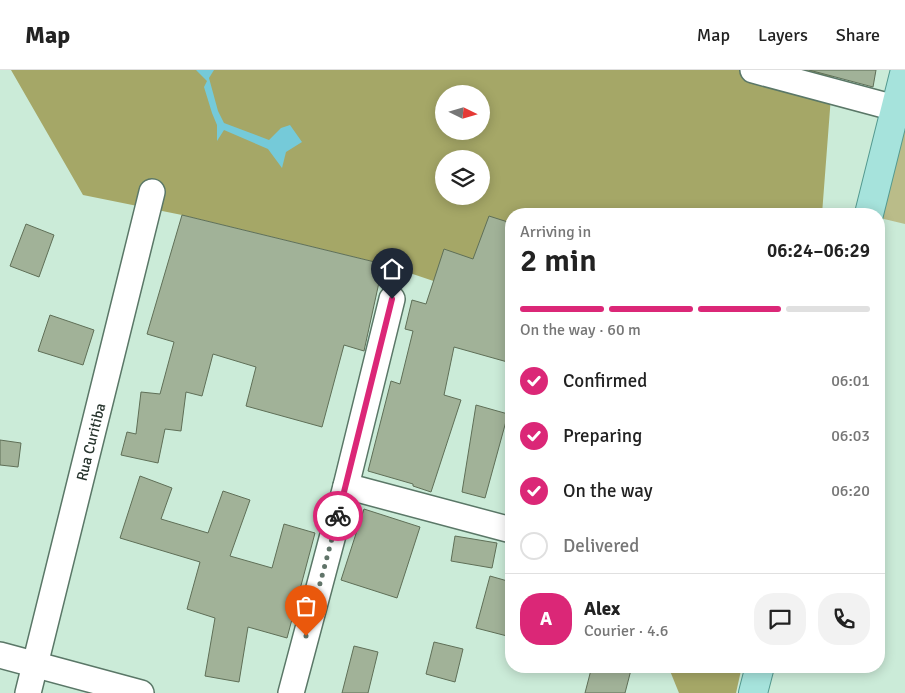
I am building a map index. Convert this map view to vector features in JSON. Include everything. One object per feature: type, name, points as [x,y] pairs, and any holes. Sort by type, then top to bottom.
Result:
[{"type":"main road","points":[[870,208],[905,70]]},
{"type":"main road","points":[[753,693],[758,673]]},
{"type":"street","points":[[753,70],[895,108]]},
{"type":"street","name":"Rua Curitiba","points":[[28,693],[152,192]]},
{"type":"street","points":[[291,693],[346,486],[392,299]]},
{"type":"street","points":[[346,486],[505,528]]},
{"type":"street","points":[[0,655],[141,693]]},
{"type":"green space","points":[[11,70],[833,70],[822,208],[505,208],[505,305],[383,264],[182,215],[83,195]]},
{"type":"green space","points":[[905,123],[905,224],[885,219],[885,208],[883,208]]},
{"type":"green space","points":[[671,673],[740,673],[736,693],[679,693]]},
{"type":"water","points":[[196,70],[214,70],[209,78],[218,111],[224,123],[269,140],[281,128],[290,125],[302,142],[286,152],[282,168],[268,149],[224,130],[217,141],[217,125],[204,87],[207,81]]},
{"type":"building","points":[[809,70],[876,70],[873,87]]},
{"type":"building","points":[[182,215],[383,264],[364,351],[344,345],[322,427],[246,406],[256,367],[213,354],[202,396],[186,392],[181,431],[165,429],[158,463],[121,455],[127,432],[136,434],[141,392],[160,394],[174,342],[147,334]]},
{"type":"building","points":[[489,216],[505,221],[505,361],[454,347],[444,395],[461,400],[431,492],[413,486],[413,484],[368,471],[391,381],[400,384],[413,331],[405,329],[412,300],[426,304],[444,249],[473,259]]},
{"type":"building","points":[[26,224],[54,235],[39,277],[10,266]]},
{"type":"building","points":[[50,315],[94,330],[83,365],[38,351]]},
{"type":"building","points":[[476,405],[505,413],[505,425],[485,498],[462,492]]},
{"type":"building","points":[[0,440],[21,443],[18,467],[0,465]]},
{"type":"building","points":[[140,476],[172,488],[161,519],[208,533],[223,491],[250,500],[230,556],[272,568],[284,524],[315,533],[287,638],[248,627],[239,682],[205,676],[215,618],[187,609],[200,562],[120,538]]},
{"type":"building","points":[[364,509],[420,527],[397,598],[341,580]]},
{"type":"building","points":[[455,536],[497,543],[492,568],[451,561]]},
{"type":"building","points":[[490,576],[505,580],[505,635],[476,628]]},
{"type":"building","points":[[434,642],[463,649],[455,682],[426,674]]},
{"type":"building","points":[[354,646],[378,652],[368,693],[342,693]]},
{"type":"building","points":[[590,673],[630,673],[625,693],[585,693]]},
{"type":"way so far","points":[[306,636],[338,516]]},
{"type":"route","points":[[338,516],[392,299]]}]
